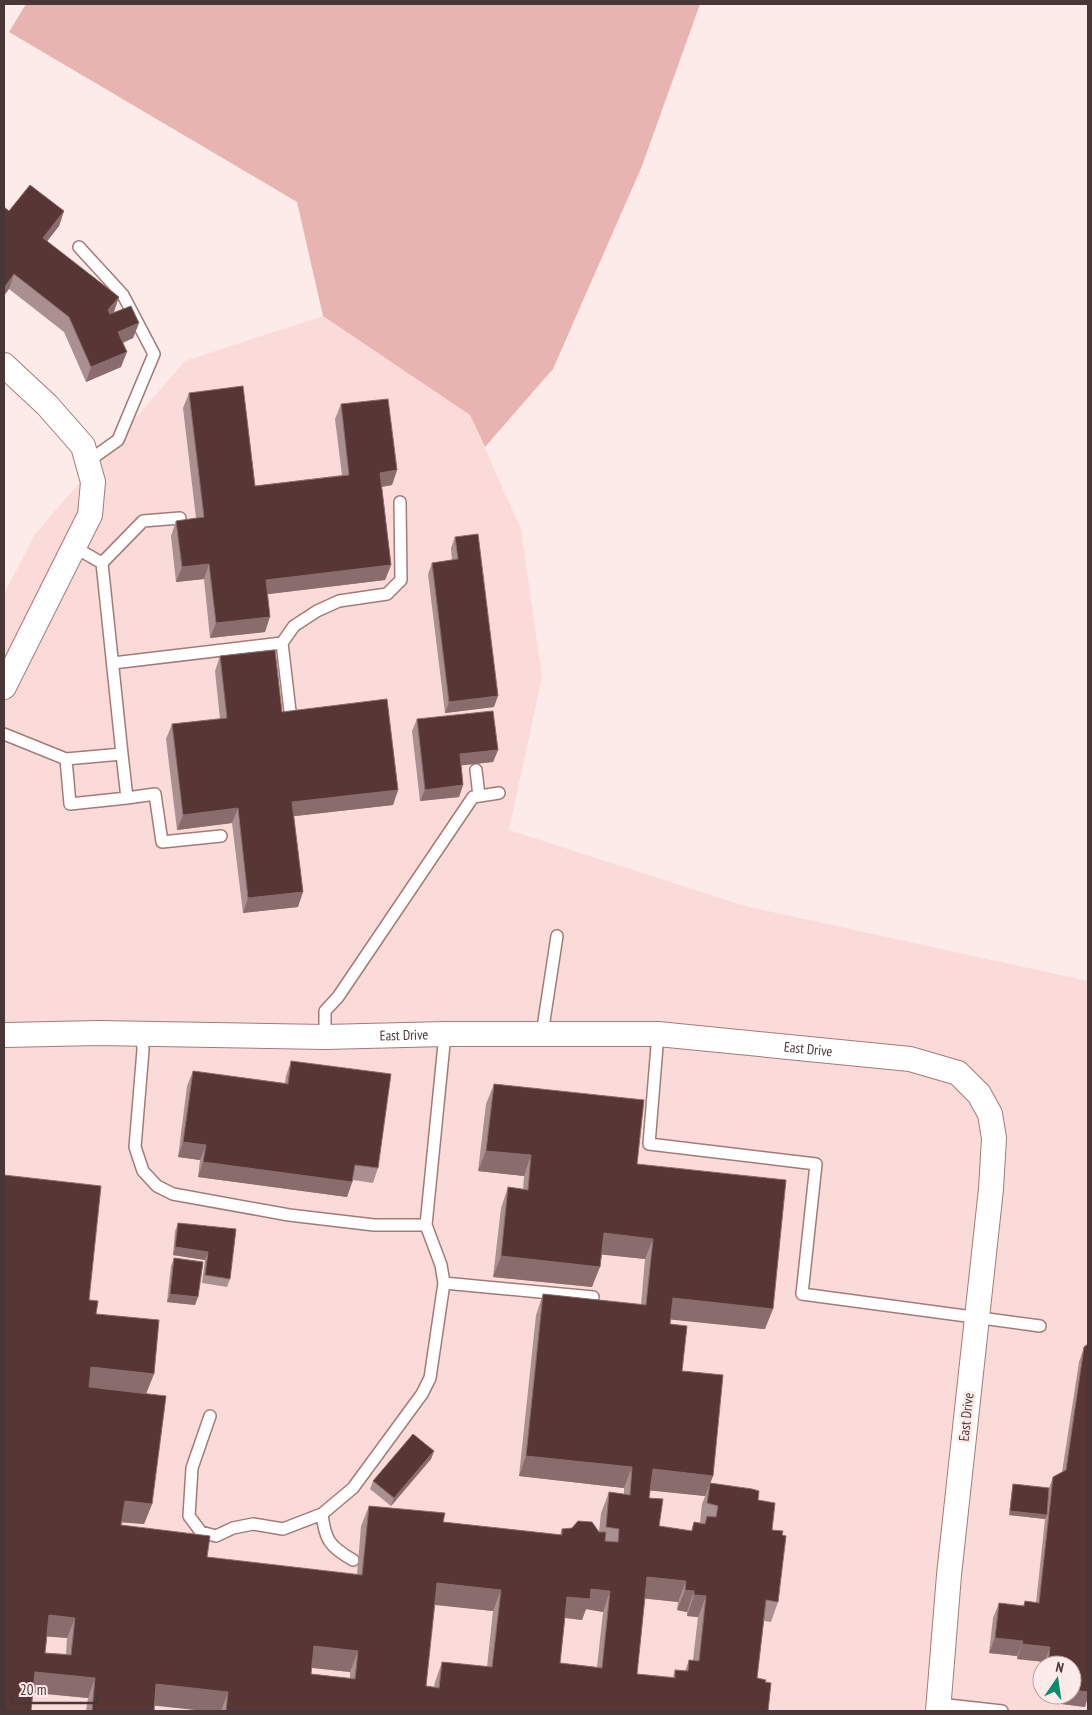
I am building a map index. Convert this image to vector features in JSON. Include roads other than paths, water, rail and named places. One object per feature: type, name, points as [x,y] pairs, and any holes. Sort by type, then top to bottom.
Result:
[{"type":"street","points":[[4,365],[48,405],[83,446],[93,482],[90,515],[4,688]]},
{"type":"street","name":"East Drive","points":[[4,1036],[142,1034],[325,1037],[445,1034],[658,1034],[910,1058],[958,1073],[979,1094],[990,1114],[994,1138],[991,1189],[949,1575],[938,1708]]},
{"type":"lane","points":[[79,247],[123,295],[154,354],[118,440],[87,462]]},
{"type":"lane","points":[[290,711],[282,643],[294,626],[318,611],[340,601],[387,594],[400,580],[400,502]]},
{"type":"lane","points":[[102,563],[143,521],[180,518]]},
{"type":"lane","points":[[74,547],[102,563]]},
{"type":"lane","points":[[102,563],[127,798]]},
{"type":"lane","points":[[113,663],[282,643]]},
{"type":"lane","points":[[4,734],[66,759],[122,754]]},
{"type":"lane","points":[[66,759],[70,804],[156,794],[162,842],[221,836]]},
{"type":"lane","points":[[476,770],[479,796]]},
{"type":"lane","points":[[325,1037],[325,1011],[338,997],[472,796],[499,793]]},
{"type":"lane","points":[[542,1034],[557,936]]},
{"type":"lane","points":[[142,1034],[143,1050],[135,1147],[143,1171],[157,1186],[173,1194],[289,1215],[374,1225],[426,1225]]},
{"type":"lane","points":[[210,1416],[192,1468],[189,1516],[201,1532],[216,1536],[234,1528],[253,1524],[283,1529],[322,1514],[353,1488],[422,1394],[430,1378],[444,1283],[441,1265],[426,1225],[445,1034]]},
{"type":"lane","points":[[658,1034],[650,1144],[816,1164],[802,1294],[1040,1326]]},
{"type":"lane","points":[[444,1283],[593,1297]]},
{"type":"lane","points":[[322,1514],[324,1533],[337,1551],[353,1560]]},
{"type":"lane","points":[[938,1708],[1002,1711]]}]
